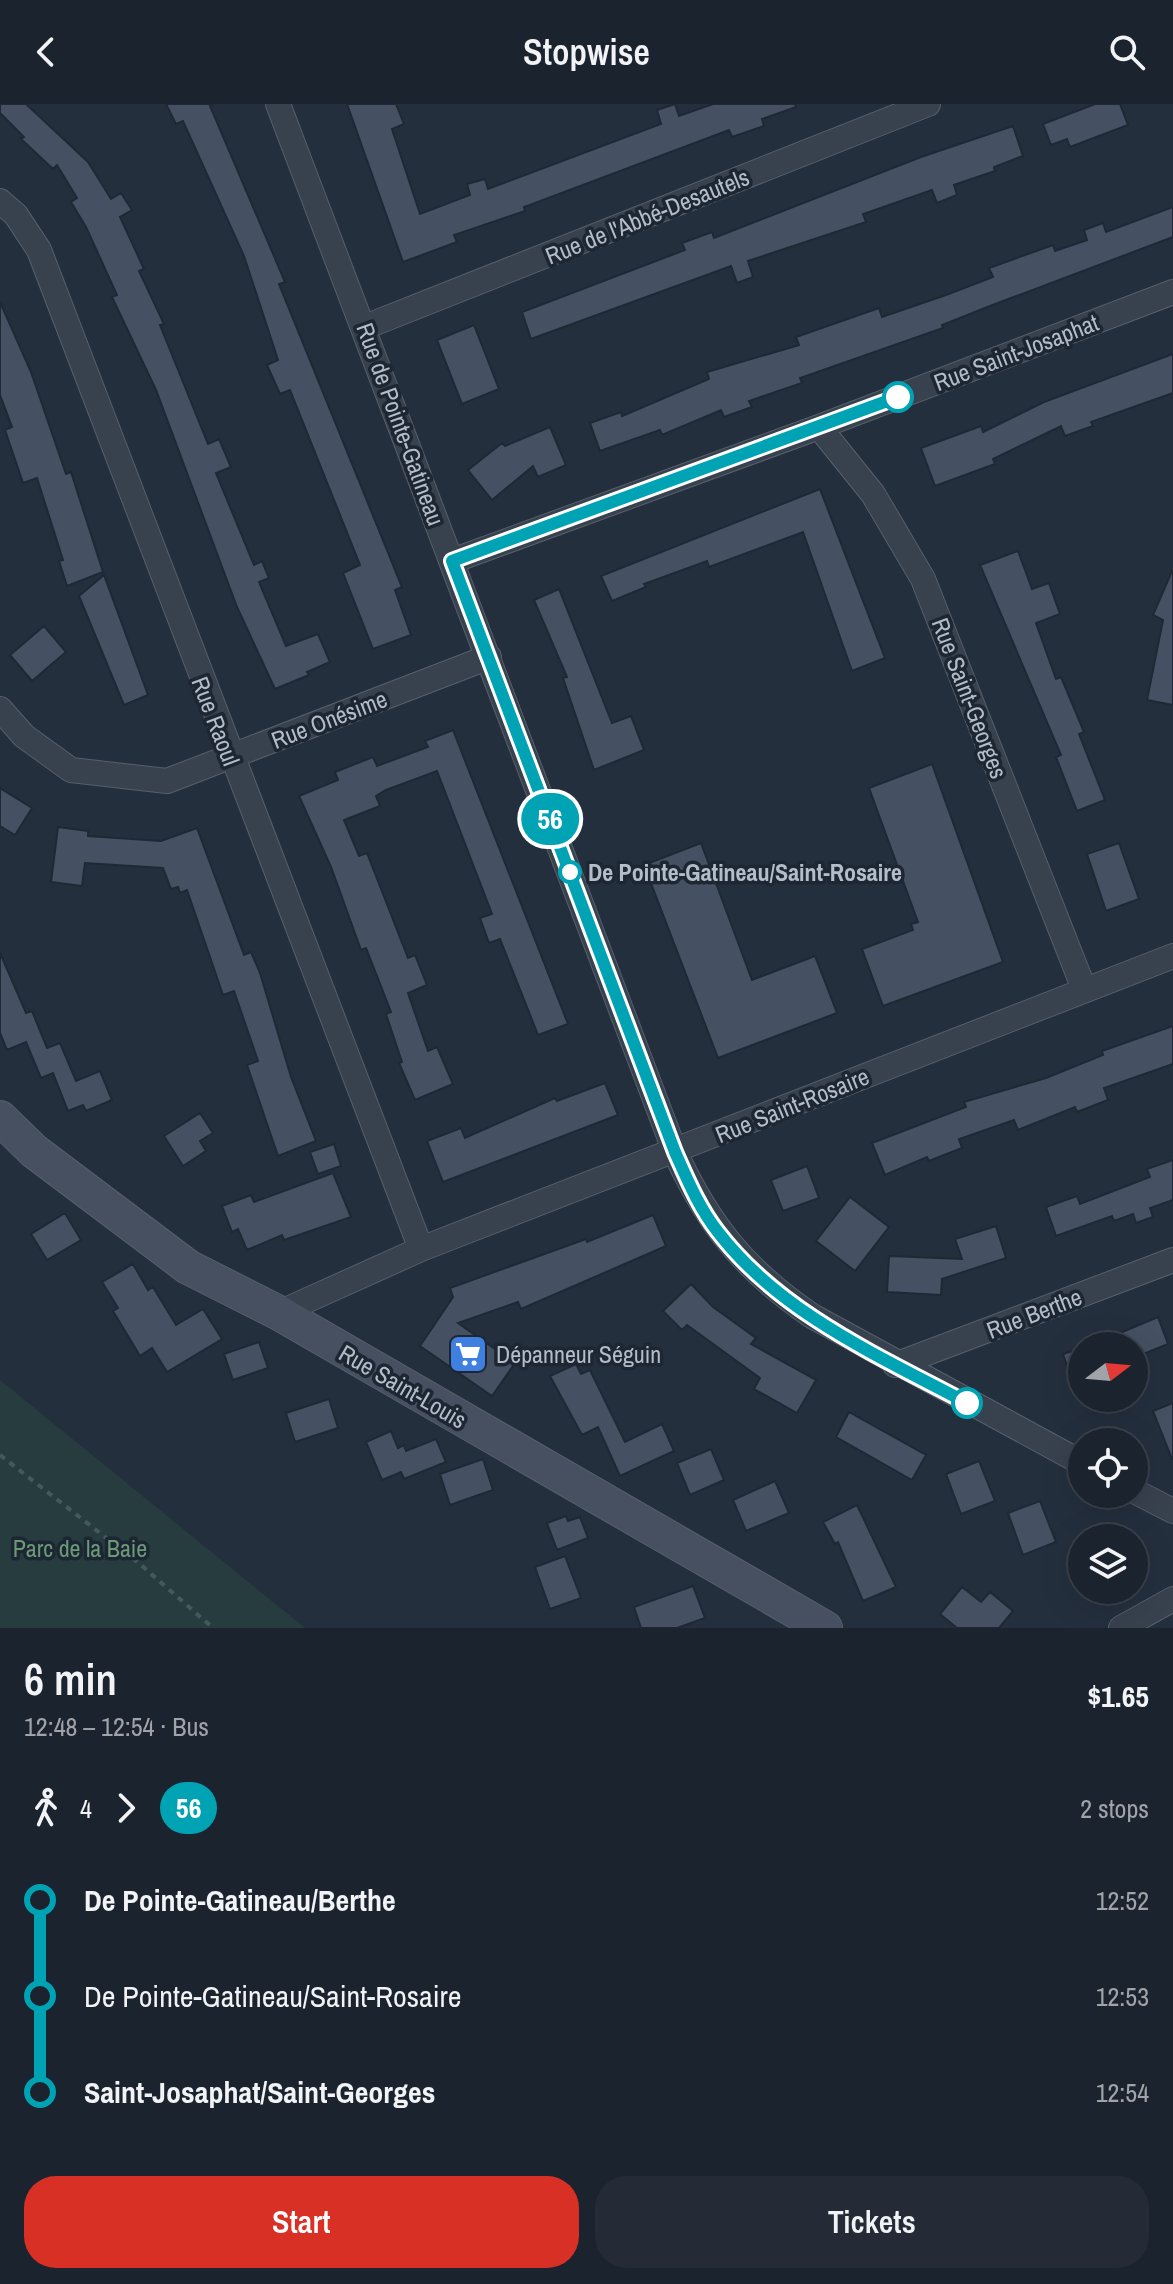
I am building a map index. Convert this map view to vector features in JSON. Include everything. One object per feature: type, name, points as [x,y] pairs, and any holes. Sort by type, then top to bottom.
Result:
[{"type":"street","name":"Rue de Pointe-Gatineau","points":[[278,104],[675,1152],[716,1230],[762,1279],[812,1316],[895,1365],[1068,1456]]},
{"type":"street","name":"Rue de l'Abbé-Desautels","points":[[365,327],[928,104]]},
{"type":"street","name":"Rue Raoul","points":[[0,201],[16,215],[39,250],[230,758],[421,1249]]},
{"type":"street","name":"Rue Saint-Josaphat","points":[[452,561],[819,427],[1173,292]]},
{"type":"street","name":"Rue Saint-Georges","points":[[819,427],[873,494],[923,579],[1084,989]]},
{"type":"street","name":"Rue Onésime","points":[[0,709],[24,736],[71,770],[167,781],[489,657]]},
{"type":"street","name":"Rue Saint-Rosaire","points":[[279,1313],[421,1249],[1173,956]]},
{"type":"street","name":"Rue Saint-Louis","points":[[0,1118],[34,1151],[188,1267],[279,1313],[825,1628]]},
{"type":"street","name":"Rue Berthe","points":[[895,1365],[1173,1260]]},
{"type":"street","points":[[1148,1498],[1173,1511]]},
{"type":"street","points":[[1121,1628],[1173,1599]]},
{"type":"path","points":[[0,1455],[141,1565],[213,1628]]},
{"type":"green space","name":"Parc de la Baie","points":[[0,1380],[305,1628],[0,1628]]},
{"type":"building","points":[[0,104],[26,104],[88,162],[111,199],[121,193],[132,210],[120,217],[144,269],[139,271],[164,324],[160,325],[208,444],[219,439],[231,467],[216,473],[254,565],[262,561],[269,578],[259,582],[286,646],[318,634],[330,662],[307,672],[309,675],[275,689],[237,607],[156,390],[112,297],[117,295],[71,202],[77,198],[57,165],[53,169],[21,139],[24,137],[0,113]]},
{"type":"building","points":[[166,104],[214,104],[210,106],[285,282],[279,284],[402,587],[395,590],[411,635],[373,649],[343,573],[360,565],[290,390],[280,394],[267,365],[278,360],[244,256],[183,121],[176,124]]},
{"type":"building","points":[[347,104],[396,104],[404,124],[392,129],[420,214],[470,195],[467,184],[485,179],[488,189],[661,124],[657,110],[675,104],[679,116],[713,104],[795,104],[796,107],[762,119],[764,126],[732,137],[729,130],[524,207],[525,211],[454,235],[457,242],[403,262]]},
{"type":"building","points":[[1095,104],[1120,104],[1128,125],[1070,147],[1067,139],[1051,145],[1043,124]]},
{"type":"building","points":[[1013,126],[1023,156],[994,167],[995,171],[954,185],[957,195],[937,203],[932,190],[863,214],[866,222],[748,261],[753,277],[737,283],[731,266],[531,339],[522,312],[685,250],[682,243],[712,232],[714,238],[921,157]]},
{"type":"building","points":[[1173,207],[1173,237],[990,306],[942,325],[943,328],[800,378],[802,383],[749,401],[752,407],[724,417],[721,410],[662,435],[660,430],[600,451],[590,423],[621,412],[622,416],[709,379],[707,372],[799,345],[796,337],[879,308],[882,317],[946,295],[993,277],[989,268],[1053,245],[1055,251],[1087,240],[1084,230],[1103,223],[1106,232]]},
{"type":"building","points":[[0,302],[31,372],[66,474],[71,472],[103,572],[67,586],[59,561],[63,560],[37,478],[23,483],[5,430],[12,427],[0,395]]},
{"type":"building","points":[[474,325],[499,389],[462,404],[437,340]]},
{"type":"building","points":[[1173,354],[1173,393],[1091,422],[1093,426],[1065,436],[1061,426],[993,459],[995,464],[935,486],[921,448],[981,426],[983,432],[1044,402]]},
{"type":"building","points":[[550,427],[566,465],[538,477],[533,466],[492,500],[468,470],[502,443],[505,446]]},
{"type":"building","points":[[820,489],[885,658],[852,671],[803,532],[709,567],[707,561],[644,584],[646,587],[612,601],[601,576]]},
{"type":"building","points":[[1018,551],[1032,589],[1049,583],[1060,614],[1036,623],[1056,679],[1061,677],[1084,732],[1079,734],[1105,800],[1077,811],[1056,757],[1061,755],[980,565]]},
{"type":"building","points":[[1173,569],[1173,705],[1147,700],[1163,620],[1153,615]]},
{"type":"building","points":[[104,575],[148,695],[124,705],[79,596]]},
{"type":"building","points":[[559,589],[612,723],[631,716],[644,750],[594,770],[563,678],[567,677],[534,600]]},
{"type":"building","points":[[44,626],[66,652],[32,681],[10,655]]},
{"type":"building","points":[[453,730],[568,1024],[538,1035],[500,939],[489,943],[480,918],[492,914],[437,771],[386,790],[376,796],[380,806],[344,820],[359,856],[367,853],[408,958],[415,955],[427,985],[408,993],[428,1051],[437,1047],[453,1084],[415,1100],[399,1063],[402,1062],[386,1014],[391,1012],[366,948],[361,950],[331,867],[299,796],[338,780],[335,772],[373,757],[377,766],[428,747],[425,741]]},
{"type":"building","points":[[932,764],[1003,962],[883,1006],[862,949],[913,930],[911,924],[918,922],[869,788]]},
{"type":"building","points":[[0,788],[32,808],[15,835],[0,826]]},
{"type":"building","points":[[58,827],[88,831],[88,836],[161,841],[197,828],[244,955],[251,952],[260,973],[291,1077],[316,1141],[278,1156],[247,1065],[258,1061],[234,991],[223,995],[187,890],[180,893],[178,887],[171,889],[163,868],[85,863],[82,886],[51,882]]},
{"type":"building","points":[[701,843],[752,980],[815,956],[837,1013],[718,1058],[644,865]]},
{"type":"building","points":[[1119,843],[1139,899],[1106,911],[1087,854]]},
{"type":"building","points":[[0,953],[26,1013],[32,1011],[47,1048],[60,1043],[76,1081],[100,1071],[112,1100],[86,1111],[83,1105],[68,1111],[53,1073],[41,1078],[26,1042],[7,1050],[0,1033]]},
{"type":"building","points":[[1173,1026],[1173,1064],[1104,1088],[1108,1100],[1077,1112],[1075,1107],[1018,1130],[1014,1120],[959,1139],[962,1148],[929,1161],[927,1157],[885,1175],[872,1143],[966,1107],[964,1102],[1046,1078],[1103,1055],[1102,1051]]},
{"type":"building","points":[[605,1083],[618,1115],[443,1182],[427,1141],[461,1128],[465,1138],[555,1098],[557,1101]]},
{"type":"building","points":[[200,1113],[213,1133],[200,1141],[206,1151],[183,1166],[164,1136]]},
{"type":"building","points":[[334,1144],[341,1166],[318,1174],[310,1152]]},
{"type":"building","points":[[1173,1160],[1173,1200],[1150,1208],[1153,1217],[1136,1223],[1133,1214],[1114,1221],[1112,1216],[1056,1236],[1046,1207],[1077,1196],[1080,1204],[1150,1177],[1147,1169]]},
{"type":"building","points":[[807,1166],[819,1198],[783,1211],[771,1180]]},
{"type":"building","points":[[333,1173],[351,1217],[284,1240],[282,1235],[247,1250],[238,1229],[232,1232],[222,1206],[251,1195],[254,1202]]},
{"type":"building","points":[[850,1197],[889,1227],[855,1271],[816,1241]]},
{"type":"building","points":[[65,1213],[81,1240],[47,1260],[31,1234]]},
{"type":"building","points":[[653,1215],[666,1246],[521,1309],[518,1302],[458,1323],[515,1363],[492,1396],[420,1346],[453,1297],[450,1288],[586,1239],[587,1242]]},
{"type":"building","points":[[996,1226],[1006,1258],[942,1279],[941,1295],[887,1292],[889,1256],[962,1259],[955,1239]]},
{"type":"building","points":[[133,1264],[148,1290],[153,1287],[176,1325],[203,1309],[222,1339],[167,1372],[152,1348],[140,1356],[113,1311],[118,1308],[102,1282]]},
{"type":"building","points":[[691,1284],[713,1307],[756,1338],[751,1344],[816,1380],[797,1413],[754,1389],[760,1378],[687,1325],[682,1330],[663,1311]]},
{"type":"building","points":[[1158,1317],[1168,1344],[1148,1352],[1148,1332],[1122,1332]]},
{"type":"building","points":[[259,1342],[268,1368],[233,1380],[224,1354]]},
{"type":"building","points":[[1068,1352],[1068,1369],[1063,1354]]},
{"type":"building","points":[[576,1364],[581,1374],[590,1370],[625,1442],[662,1424],[674,1451],[620,1476],[598,1427],[582,1435],[550,1376]]},
{"type":"building","points":[[329,1399],[338,1428],[295,1442],[286,1413]]},
{"type":"building","points":[[1173,1403],[1173,1459],[1172,1459],[1153,1411]]},
{"type":"building","points":[[849,1412],[926,1455],[912,1480],[836,1437]]},
{"type":"building","points":[[391,1431],[398,1448],[404,1445],[406,1451],[436,1439],[446,1462],[404,1479],[401,1472],[382,1480],[366,1442]]},
{"type":"building","points":[[711,1449],[724,1480],[690,1495],[677,1463]]},
{"type":"building","points":[[483,1459],[493,1490],[450,1505],[440,1474]]},
{"type":"building","points":[[979,1461],[995,1501],[961,1514],[946,1474]]},
{"type":"building","points":[[775,1481],[789,1513],[746,1531],[733,1500]]},
{"type":"building","points":[[1040,1501],[1056,1542],[1023,1555],[1008,1513]]},
{"type":"building","points":[[857,1505],[896,1587],[863,1601],[838,1542],[835,1544],[823,1522]]},
{"type":"building","points":[[566,1516],[568,1521],[580,1517],[588,1538],[557,1550],[547,1523]]},
{"type":"building","points":[[565,1556],[581,1598],[550,1609],[535,1567]]},
{"type":"building","points":[[693,1586],[705,1618],[677,1628],[641,1628],[634,1607]]},
{"type":"building","points":[[962,1587],[981,1602],[990,1592],[1013,1611],[999,1628],[957,1628],[940,1614]]},
{"type":"bus line","name":"56","points":[[898,397],[452,561],[675,1152],[700,1204],[716,1230],[737,1254],[783,1297],[895,1365],[967,1403]]},
{"type":"place","name":"De Pointe-Gatineau/Saint-Rosaire","points":[[570,872]]},
{"type":"place","name":"Dépanneur Séguin","points":[[468,1354]]}]
